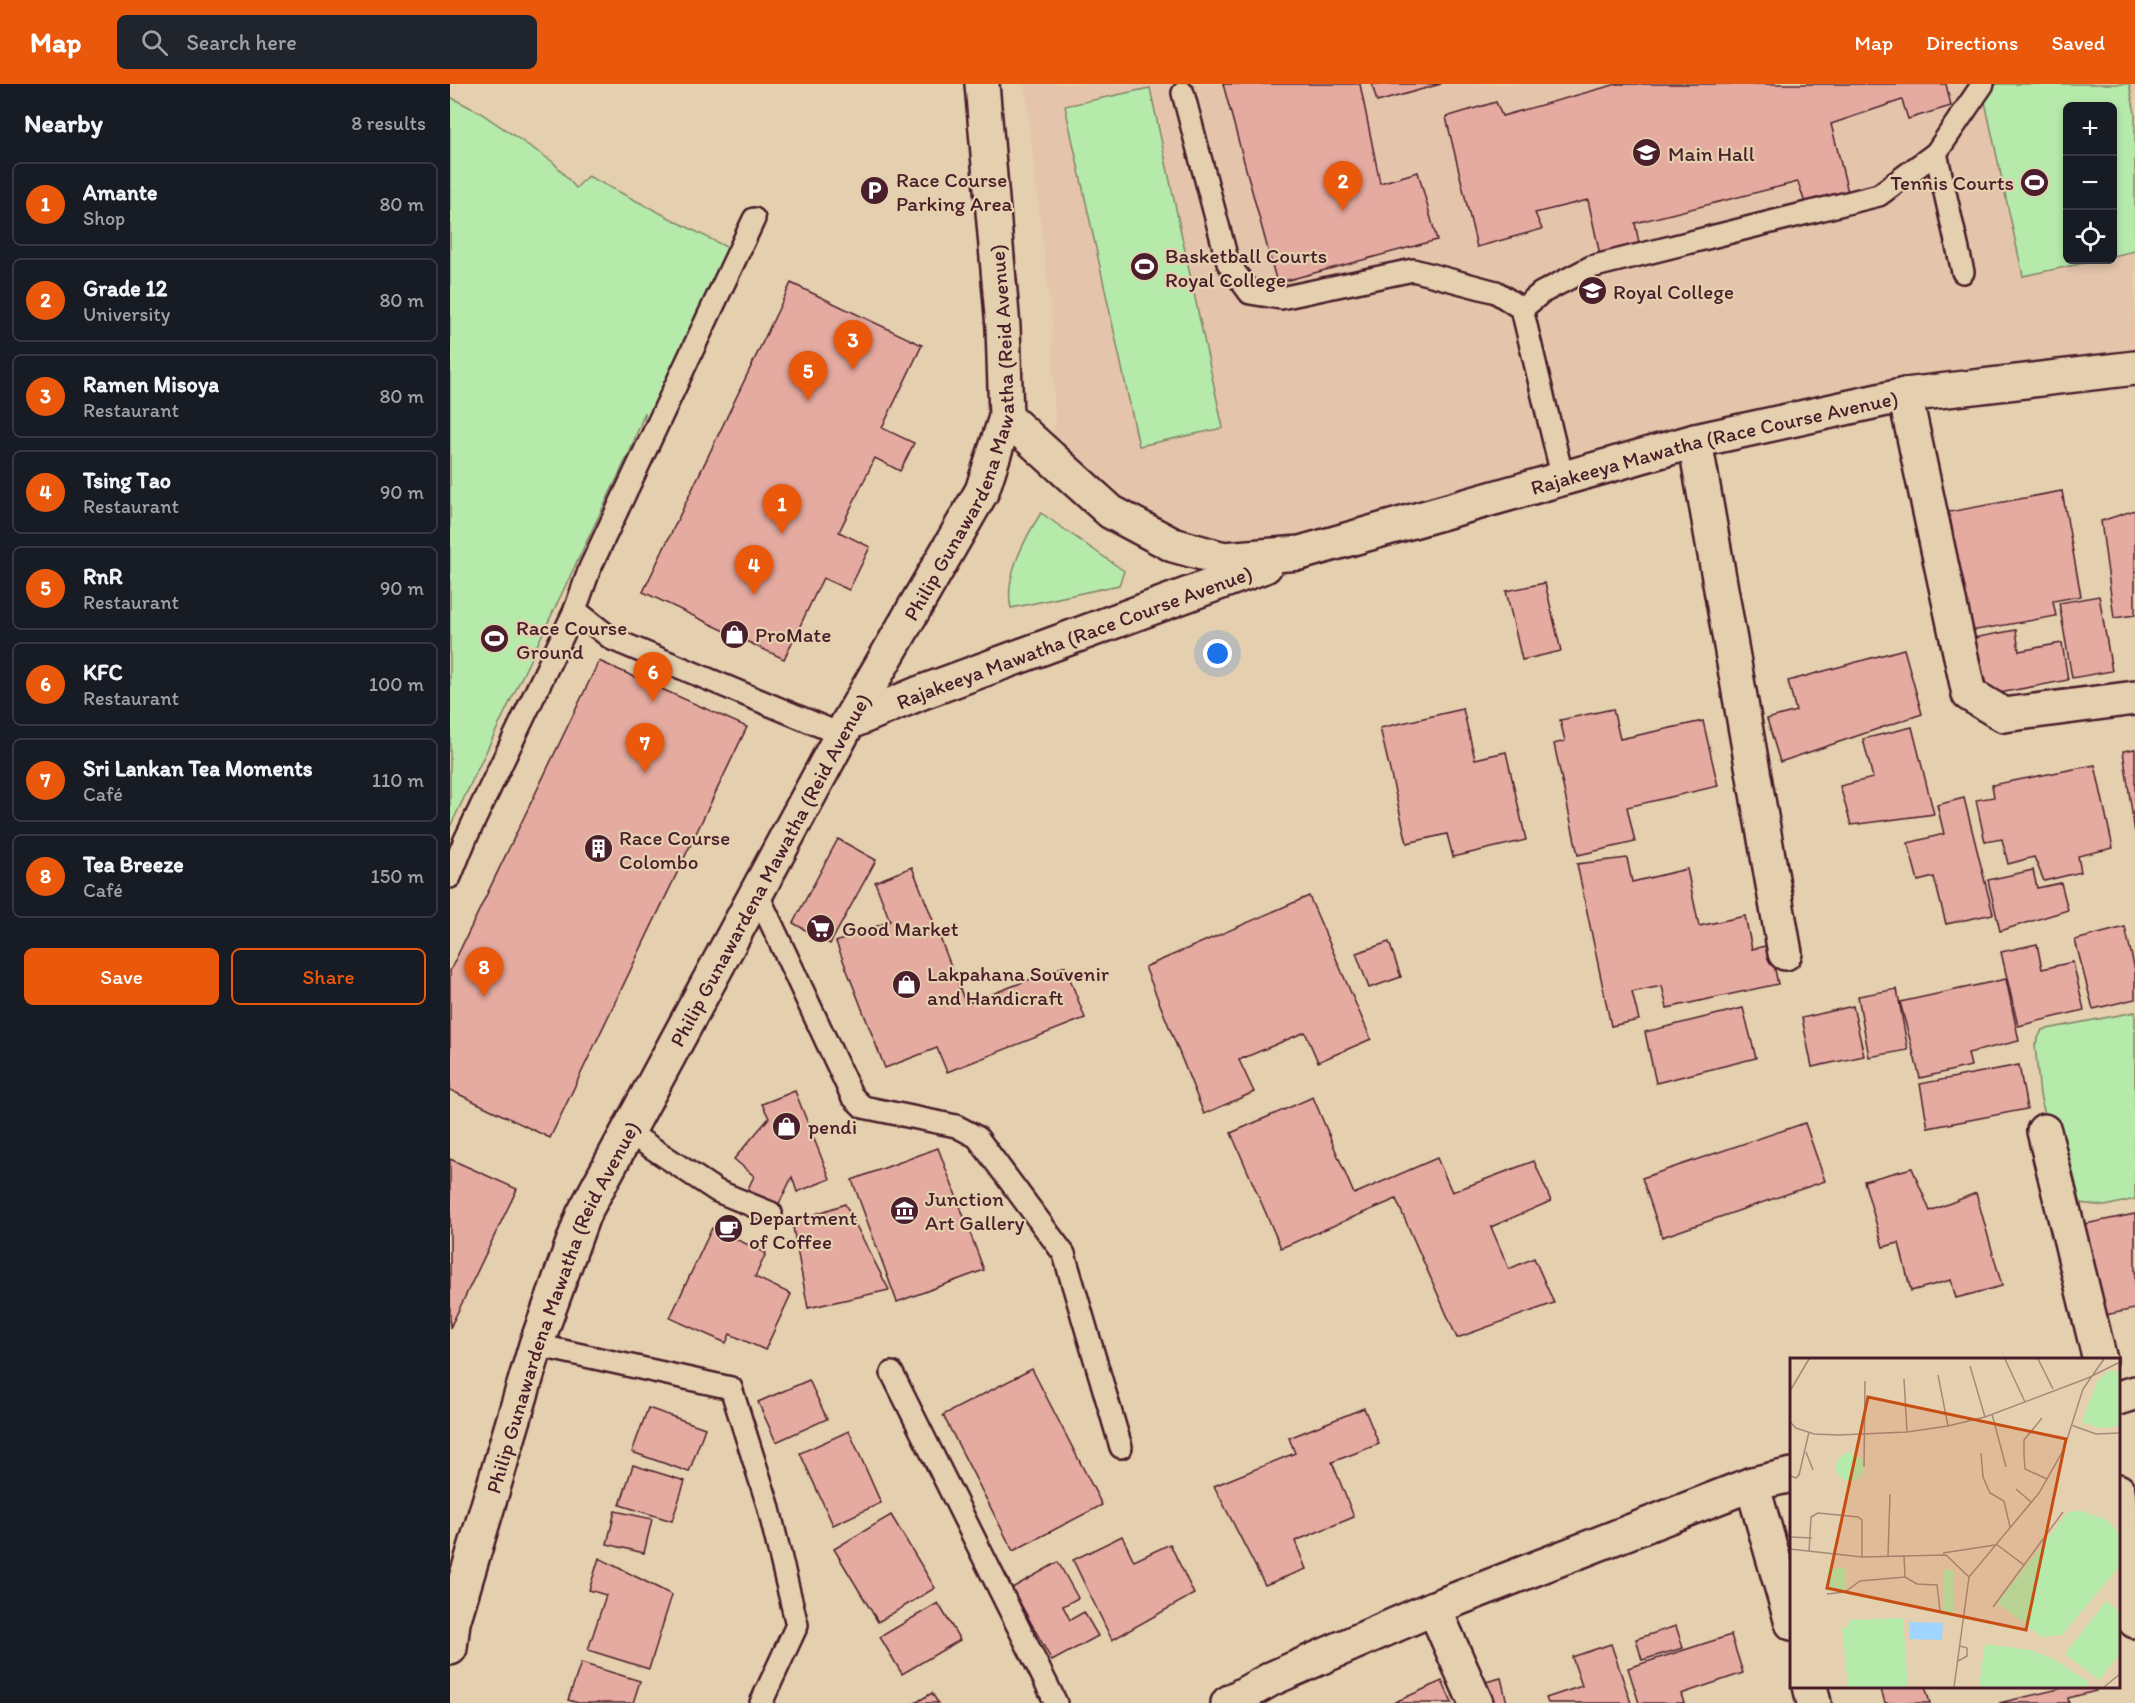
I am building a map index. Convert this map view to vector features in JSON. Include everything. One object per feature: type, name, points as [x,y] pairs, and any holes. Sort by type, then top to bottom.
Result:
[{"type":"main road","name":"Philip Gunawardena Mawatha (Reid Avenue)","points":[[450,1648],[453,1622],[536,1345],[583,1215],[845,729],[982,491],[1006,417],[1003,327],[982,84]]},
{"type":"main road","name":"Rajakeeya Mawatha (Race Course Avenue)","points":[[845,729],[920,693],[1300,553],[1695,441],[1905,395],[2135,368]]},
{"type":"main road","points":[[1905,395],[1969,694],[2004,715],[2135,698]]},
{"type":"main road","name":"Rajakeeya Mawatha (Race Course Avenue)","points":[[1006,417],[1111,512],[1173,545],[1224,559],[1300,553]]},
{"type":"main road","points":[[1695,441],[1785,952]]},
{"type":"main road","points":[[2044,1131],[2100,1358]]},
{"type":"main road","points":[[2120,1397],[2135,1393]]},
{"type":"main road","points":[[1228,1703],[1273,1678],[1434,1608],[1752,1484],[1790,1475]]},
{"type":"main road","points":[[1752,1484],[1790,1619]]},
{"type":"main road","points":[[2120,1510],[2129,1598],[2135,1621]]},
{"type":"main road","points":[[1434,1608],[1476,1703]]},
{"type":"main road","points":[[1810,1688],[1814,1703]]},
{"type":"lane","points":[[1522,309],[1541,293],[1591,267],[1879,195],[1936,153],[1983,84]]},
{"type":"lane","points":[[1183,93],[1227,263],[1250,293],[1281,298],[1413,270],[1497,292],[1522,309],[1563,479]]},
{"type":"lane","points":[[1936,153],[1963,272]]},
{"type":"lane","points":[[450,877],[465,840],[575,610],[590,568],[754,219]]},
{"type":"lane","points":[[575,610],[612,639],[845,729]]},
{"type":"lane","points":[[757,893],[852,1096],[863,1107],[956,1126],[977,1137],[1064,1254],[1121,1447]]},
{"type":"lane","points":[[628,1132],[717,1191],[771,1213]]},
{"type":"lane","points":[[536,1345],[731,1388],[768,1504],[797,1625],[761,1703]]},
{"type":"lane","points":[[892,1373],[1056,1703]]},
{"type":"shaded area","name":"Royal College","points":[[1025,84],[2135,84],[2135,349],[1903,379],[1298,537],[1225,542],[1180,530],[1121,498],[1068,458],[1051,440],[1055,424],[1052,323]]},
{"type":"green space","name":"Tennis Courts","points":[[1998,84],[2129,84],[2135,113],[2135,251],[2117,255],[2117,102],[2063,102],[2063,264],[2079,264],[2023,276],[1982,88]]},
{"type":"green space","name":"Basketball Courts Royal College","points":[[1150,88],[1223,428],[1139,446],[1065,106]]},
{"type":"green space","name":"Race Course Ground","points":[[450,97],[479,112],[553,162],[576,188],[588,176],[734,251],[643,441],[645,412],[630,451],[450,827]]},
{"type":"green space","points":[[1041,513],[1124,571],[1119,585],[1011,608],[1010,584],[1013,571],[1023,546]]},
{"type":"green space","points":[[2135,1012],[2135,1199],[2105,1206],[2079,1203],[2062,1181],[2040,1095],[2035,1045],[2042,1030]]},
{"type":"building","points":[[1223,84],[1360,84],[1380,183],[1418,172],[1437,240],[1277,283]]},
{"type":"building","points":[[1372,84],[1441,84],[1377,102]]},
{"type":"building","name":"Main Hall","points":[[1617,84],[1946,84],[1951,106],[1908,119],[1902,100],[1831,124],[1848,192],[1805,203],[1798,182],[1635,223],[1640,248],[1600,255],[1588,200],[1535,213],[1542,229],[1477,247],[1446,117],[1496,102],[1502,116]]},
{"type":"building","points":[[791,283],[922,345],[882,428],[914,443],[900,471],[875,458],[839,532],[870,547],[849,590],[823,578],[784,659],[643,592]]},
{"type":"building","points":[[2062,491],[2081,596],[2053,601],[2056,616],[1971,631],[1949,512]]},
{"type":"building","points":[[2135,510],[2135,615],[2114,618],[2101,521]]},
{"type":"building","points":[[1545,583],[1561,651],[1522,660],[1506,591]]},
{"type":"building","points":[[2099,596],[2112,671],[2072,678],[2059,603]]},
{"type":"building","points":[[2016,630],[2019,651],[2062,643],[2068,680],[1989,695],[1973,638]]},
{"type":"building","points":[[1904,649],[1922,714],[1780,762],[1767,719],[1796,711],[1788,681]]},
{"type":"building","name":"Race Course Colombo","points":[[599,661],[747,727],[550,1138],[450,1090],[450,971]]},
{"type":"building","points":[[1463,709],[1475,759],[1506,752],[1526,840],[1453,857],[1447,834],[1407,843],[1380,728]]},
{"type":"building","points":[[1613,709],[1620,739],[1703,721],[1718,786],[1627,807],[1635,842],[1578,855],[1554,744],[1565,741],[1560,720]]},
{"type":"building","points":[[1912,727],[1934,814],[1851,825],[1840,786],[1873,778],[1863,739]]},
{"type":"building","points":[[2135,749],[2135,833],[2123,751]]},
{"type":"building","points":[[2095,765],[2113,848],[2078,856],[2081,872],[2044,881],[2034,857],[2008,864],[2002,839],[1985,842],[1976,800],[1994,797],[1992,785]]},
{"type":"building","points":[[1964,798],[1993,914],[1946,924],[1934,877],[1918,881],[1908,843],[1944,834],[1937,805]]},
{"type":"building","points":[[838,839],[876,860],[830,944],[793,923]]},
{"type":"building","points":[[1627,858],[1632,882],[1687,869],[1699,926],[1745,916],[1752,949],[1770,945],[1778,984],[1667,1008],[1662,986],[1632,992],[1639,1020],[1611,1026],[1577,864]]},
{"type":"building","name":"Lakpahana Souvenir and Handicraft","points":[[912,867],[966,1004],[1065,966],[1085,1018],[947,1072],[937,1048],[885,1068],[836,942],[890,921],[875,882]]},
{"type":"building","points":[[2033,870],[2037,888],[2061,883],[2068,910],[2000,931],[1988,880]]},
{"type":"building","points":[[1309,896],[1371,1039],[1318,1062],[1305,1032],[1239,1060],[1254,1092],[1204,1114],[1145,967]]},
{"type":"building","points":[[2125,927],[2135,970],[2135,999],[2093,1009],[2075,940]]},
{"type":"building","points":[[1389,942],[1401,977],[1369,988],[1356,953]]},
{"type":"building","points":[[2037,944],[2042,969],[2073,962],[2084,1010],[2018,1026],[2001,952]]},
{"type":"building","points":[[2006,979],[2019,1041],[1968,1053],[1971,1066],[1920,1078],[1900,1002]]},
{"type":"building","points":[[1897,989],[1908,1050],[1869,1057],[1858,996]]},
{"type":"building","points":[[1853,1006],[1864,1056],[1812,1067],[1802,1018]]},
{"type":"building","points":[[1743,1008],[1756,1058],[1656,1083],[1645,1032]]},
{"type":"building","points":[[2019,1065],[2027,1109],[1928,1128],[1920,1084]]},
{"type":"building","points":[[795,1091],[830,1179],[797,1192],[792,1177],[778,1206],[747,1191],[754,1176],[734,1159],[769,1118],[762,1104]]},
{"type":"building","points":[[1313,1097],[1354,1194],[1437,1158],[1452,1192],[1534,1161],[1551,1201],[1491,1227],[1509,1269],[1534,1258],[1554,1303],[1457,1338],[1396,1199],[1281,1248],[1231,1133]]},
{"type":"building","points":[[1805,1123],[1825,1181],[1662,1237],[1642,1178]]},
{"type":"building","points":[[938,1148],[984,1270],[897,1302],[852,1180]]},
{"type":"building","points":[[450,1159],[517,1189],[450,1328]]},
{"type":"building","points":[[1912,1168],[1930,1211],[1976,1193],[2002,1286],[1956,1298],[1951,1280],[1911,1291],[1899,1243],[1883,1247],[1864,1181]]},
{"type":"building","points":[[845,1204],[889,1290],[808,1308],[792,1222]]},
{"type":"building","points":[[2135,1214],[2135,1309],[2090,1318],[2070,1227]]},
{"type":"building","points":[[712,1228],[766,1253],[755,1277],[791,1294],[765,1350],[730,1334],[726,1343],[670,1318]]},
{"type":"building","points":[[1032,1369],[1102,1505],[1013,1551],[943,1415]]},
{"type":"building","points":[[809,1380],[827,1419],[776,1442],[758,1402]]},
{"type":"building","points":[[648,1408],[705,1428],[689,1472],[632,1452]]},
{"type":"building","points":[[1364,1408],[1379,1444],[1332,1462],[1354,1517],[1295,1541],[1306,1569],[1265,1585],[1214,1486],[1295,1453],[1289,1438]]},
{"type":"building","points":[[849,1431],[881,1503],[833,1525],[800,1453]]},
{"type":"building","points":[[633,1465],[685,1481],[672,1521],[620,1505]]},
{"type":"building","points":[[615,1511],[652,1519],[644,1553],[607,1544]]},
{"type":"building","points":[[891,1515],[935,1588],[878,1622],[834,1549]]},
{"type":"building","points":[[1122,1536],[1134,1561],[1170,1544],[1194,1594],[1112,1640],[1073,1560]]},
{"type":"building","points":[[599,1558],[672,1595],[649,1669],[588,1650],[606,1595],[589,1590]]},
{"type":"building","points":[[1058,1562],[1078,1598],[1063,1606],[1070,1620],[1084,1612],[1098,1636],[1052,1661],[1012,1588]]},
{"type":"building","points":[[938,1603],[960,1640],[902,1674],[880,1637]]},
{"type":"building","points":[[1676,1626],[1683,1648],[1642,1660],[1636,1639]]},
{"type":"building","points":[[1731,1635],[1743,1673],[1681,1694],[1684,1703],[1639,1703],[1628,1668]]},
{"type":"building","points":[[1611,1644],[1631,1703],[1548,1703],[1546,1698],[1582,1686],[1572,1657]]},
{"type":"building","points":[[581,1663],[640,1681],[633,1703],[578,1703],[568,1700]]},
{"type":"building","points":[[1501,1678],[1507,1703],[1481,1703],[1474,1685]]},
{"type":"building","points":[[1442,1681],[1452,1703],[1393,1703]]},
{"type":"building","points":[[1881,1688],[1926,1688],[1930,1703],[1885,1703]]},
{"type":"building","points":[[2095,1688],[2096,1691],[2068,1698],[2069,1703],[1999,1703],[2059,1689]]},
{"type":"building","points":[[932,1693],[938,1703],[915,1703]]},
{"type":"place","name":"Main Hall","points":[[1647,153]]},
{"type":"place","name":"Tennis Courts","points":[[2035,182]]},
{"type":"place","name":"Race Course Parking Area","points":[[875,191]]},
{"type":"place","name":"Grade 12","points":[[1343,211]]},
{"type":"place","name":"Basketball Courts Royal College","points":[[1144,267]]},
{"type":"place","name":"Royal College","points":[[1592,291]]},
{"type":"place","name":"Ramen Misoya","points":[[853,370]]},
{"type":"place","name":"RnR","points":[[808,401]]},
{"type":"place","name":"Amante","points":[[782,534]]},
{"type":"place","name":"Tsing Tao","points":[[754,595]]},
{"type":"place","name":"ProMate","points":[[734,634]]},
{"type":"place","name":"Race Course Ground","points":[[495,639]]},
{"type":"place","name":"KFC","points":[[653,702]]},
{"type":"place","name":"Sri Lankan Tea Moments","points":[[645,773]]},
{"type":"place","name":"Race Course Colombo","points":[[598,849]]},
{"type":"place","name":"Good Market","points":[[821,928]]},
{"type":"place","name":"Lakpahana Souvenir and Handicraft","points":[[906,985]]},
{"type":"place","name":"Tea Breeze","points":[[484,997]]},
{"type":"place","name":"pendi","points":[[787,1126]]},
{"type":"place","name":"Junction Art Gallery","points":[[904,1210]]},
{"type":"place","name":"Department of Coffee","points":[[728,1229]]}]
